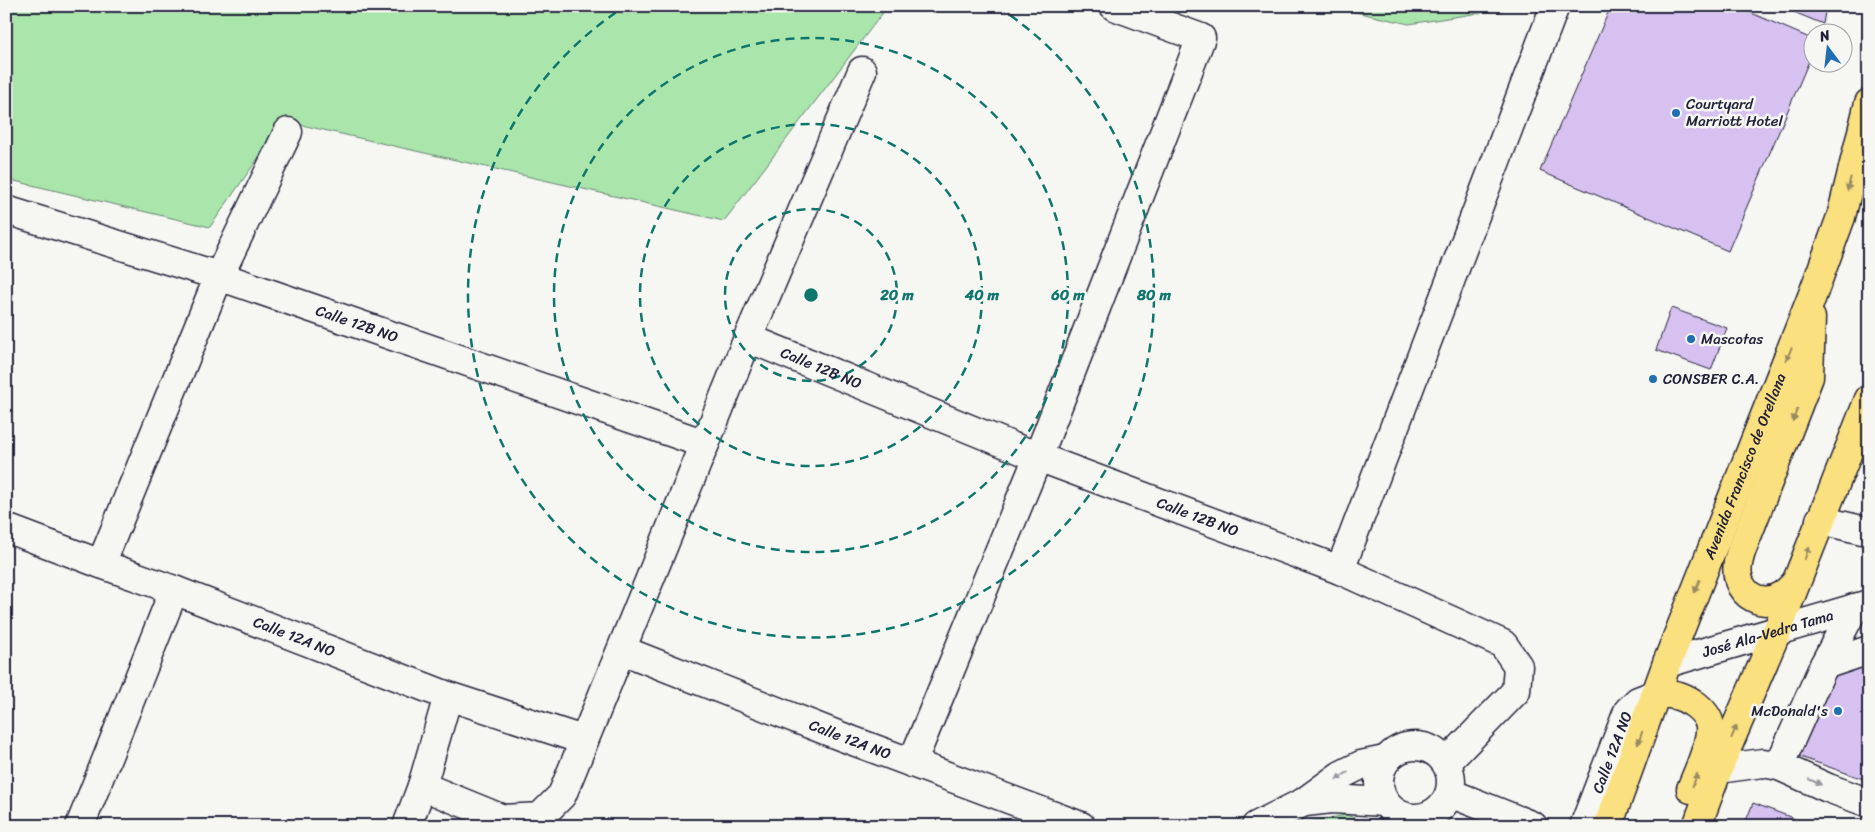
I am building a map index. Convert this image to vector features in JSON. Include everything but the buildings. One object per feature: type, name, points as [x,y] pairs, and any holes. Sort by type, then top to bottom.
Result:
[{"type":"main road","name":"Avenida Francisco de Orellana","points":[[1608,826],[1667,663],[1811,299],[1841,217],[1869,103]]},
{"type":"main road","points":[[1796,582],[1788,592],[1779,598],[1766,602],[1760,601],[1744,590],[1738,576],[1737,567],[1742,549],[1810,377],[1811,299]]},
{"type":"main road","points":[[1697,826],[1718,769],[1777,631],[1869,399]]},
{"type":"main road","points":[[1656,694],[1670,693],[1685,698],[1701,710],[1710,724],[1709,735],[1700,766],[1678,826]]},
{"type":"street","points":[[912,763],[1038,457],[1201,38],[1114,6]]},
{"type":"street","points":[[1340,570],[1555,6]]},
{"type":"street","points":[[422,786],[504,819],[540,817],[562,795],[748,338],[862,72]]},
{"type":"street","points":[[101,564],[219,276],[288,132]]},
{"type":"street","name":"Calle 12B NO","points":[[6,210],[219,276],[705,444]]},
{"type":"street","name":"Calle 12B NO","points":[[748,338],[1038,457],[1340,570],[1503,644],[1518,666],[1516,691],[1446,763]]},
{"type":"street","points":[[1820,520],[1866,531],[1869,530]]},
{"type":"street","name":"Calle 12A NO","points":[[6,528],[174,590],[448,696],[583,740]]},
{"type":"street","points":[[80,826],[174,590]]},
{"type":"street","points":[[1779,766],[1824,665],[1861,606]]},
{"type":"street","name":"José Ala-Vedra Tama","points":[[1667,663],[1861,606]]},
{"type":"street","name":"Calle 12A NO","points":[[622,650],[912,763],[1044,819],[1081,826]]},
{"type":"street","points":[[1824,665],[1869,650]]},
{"type":"street","name":"Calle 12A NO","points":[[1584,826],[1628,711],[1638,701],[1656,694]]},
{"type":"street","points":[[407,826],[422,786],[448,696]]},
{"type":"street","points":[[1419,746],[1430,749],[1440,755],[1446,763],[1452,783],[1450,793],[1445,802],[1430,816],[1429,822],[1400,815],[1391,810],[1384,802],[1378,785],[1378,776],[1385,760],[1392,753],[1400,748],[1419,746]]},
{"type":"street","points":[[1269,822],[1304,802],[1341,775],[1361,765],[1385,760]]},
{"type":"street","points":[[1718,769],[1764,763],[1779,766],[1828,788],[1869,803]]},
{"type":"street","points":[[1450,793],[1533,826]]},
{"type":"street","points":[[1304,802],[1332,799],[1384,802]]},
{"type":"green space","points":[[6,6],[888,6],[724,221],[284,121],[210,227],[6,179]]},
{"type":"green space","points":[[1328,6],[1524,6],[1409,24]]},
{"type":"green space","points":[[1346,815],[1377,826],[1297,826],[1297,824]]},
{"type":"place","name":"Courtyard Marriott Hotel","points":[[1676,113]]},
{"type":"place","name":"Mascotas","points":[[1691,339]]},
{"type":"place","name":"CONSBER C.A.","points":[[1653,379]]},
{"type":"place","name":"McDonald's","points":[[1838,711]]}]
